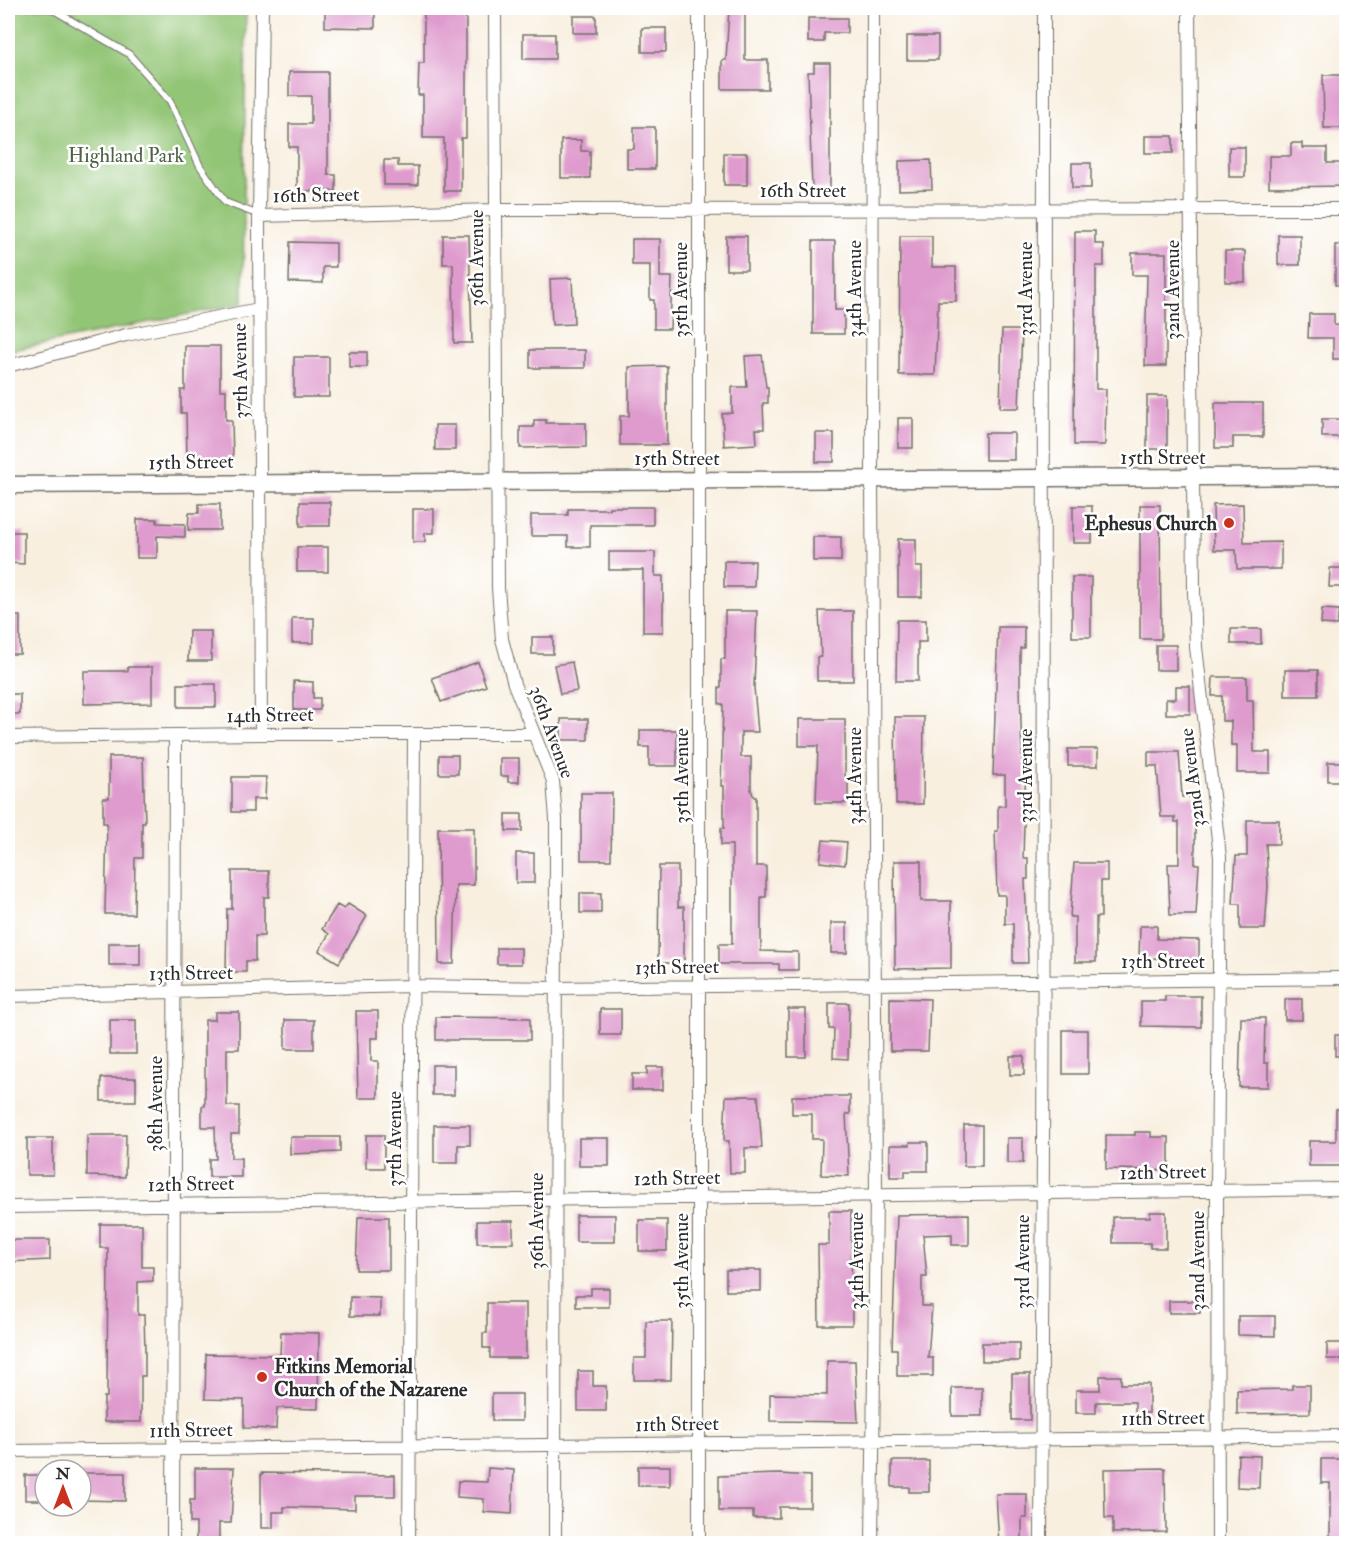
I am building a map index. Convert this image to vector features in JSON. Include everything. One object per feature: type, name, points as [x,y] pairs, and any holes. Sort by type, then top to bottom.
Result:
[{"type":"street","name":"37th Avenue","points":[[261,734],[259,216],[262,8]]},
{"type":"street","name":"36th Avenue","points":[[495,8],[498,588],[502,639],[514,684],[553,781],[557,988],[555,1544]]},
{"type":"street","name":"35th Avenue","points":[[699,8],[701,986],[699,1544]]},
{"type":"street","name":"34th Avenue","points":[[872,1544],[876,1195],[872,479],[873,8]]},
{"type":"street","name":"33rd Avenue","points":[[1041,1544],[1041,1193],[1044,981],[1044,8]]},
{"type":"street","name":"32nd Avenue","points":[[1189,8],[1196,647],[1220,857],[1217,1191],[1218,1544]]},
{"type":"street","name":"16th Street","points":[[259,216],[496,210],[1347,209]]},
{"type":"street","points":[[8,366],[126,335],[259,309]]},
{"type":"street","name":"15th Street","points":[[8,485],[700,478],[1347,476]]},
{"type":"street","name":"37th Avenue","points":[[409,1544],[413,1200],[414,734]]},
{"type":"street","name":"14th Street","points":[[8,737],[534,734]]},
{"type":"street","name":"38th Avenue","points":[[173,1544],[175,736]]},
{"type":"street","name":"13th Street","points":[[8,996],[173,994],[413,986],[557,988],[1347,978]]},
{"type":"street","name":"12th Street","points":[[8,1208],[413,1200],[1347,1190]]},
{"type":"street","name":"11th Street","points":[[8,1451],[1347,1436]]},
{"type":"lane","points":[[51,8],[129,54],[170,101],[200,166],[225,202],[259,216]]},
{"type":"green space","name":"Highland Park","points":[[8,8],[246,8],[243,303],[8,351]]},
{"type":"building","points":[[325,8],[375,8],[375,28],[325,27]]},
{"type":"building","points":[[729,8],[745,8],[745,60],[768,60],[768,89],[722,89],[722,60],[726,60]]},
{"type":"building","points":[[424,14],[466,14],[466,138],[461,138],[461,191],[444,191],[444,138],[423,138],[423,95],[418,95],[419,63],[424,63]]},
{"type":"building","points":[[573,16],[596,16],[596,33],[573,33]]},
{"type":"building","points":[[808,18],[847,18],[847,33],[824,33],[824,42],[808,42]]},
{"type":"building","points":[[642,28],[666,28],[666,52],[642,52]]},
{"type":"building","points":[[523,34],[555,34],[555,59],[523,59]]},
{"type":"building","points":[[907,36],[938,36],[938,60],[907,60]]},
{"type":"building","points":[[814,63],[830,63],[830,189],[812,189],[808,72],[814,72]]},
{"type":"building","points":[[289,72],[328,72],[328,175],[336,175],[336,191],[297,191],[297,147],[289,147],[289,124],[311,124],[311,96],[289,96]]},
{"type":"building","points":[[1323,75],[1347,75],[1347,128],[1324,128]]},
{"type":"building","points":[[634,127],[655,127],[655,169],[627,169],[627,149],[634,149]]},
{"type":"building","points":[[1145,136],[1173,136],[1173,153],[1145,153]]},
{"type":"building","points":[[561,140],[581,140],[581,151],[590,151],[590,178],[561,178]]},
{"type":"building","points":[[1291,143],[1302,143],[1302,148],[1327,148],[1327,163],[1347,163],[1347,186],[1269,187],[1269,156],[1291,156]]},
{"type":"building","points":[[1229,147],[1245,147],[1245,177],[1229,177]]},
{"type":"building","points":[[724,153],[747,153],[747,185],[724,185]]},
{"type":"building","points":[[384,160],[398,160],[398,166],[418,166],[418,185],[384,185]]},
{"type":"building","points":[[931,160],[932,189],[899,190],[899,161]]},
{"type":"building","points":[[1072,163],[1091,163],[1091,188],[1072,188]]},
{"type":"building","points":[[1075,231],[1095,231],[1095,244],[1104,244],[1104,266],[1096,266],[1096,389],[1106,389],[1105,445],[1074,445]]},
{"type":"building","points":[[443,235],[469,235],[472,343],[454,343],[453,264],[443,264]]},
{"type":"building","points":[[1278,235],[1300,235],[1300,265],[1278,265]]},
{"type":"building","points":[[726,236],[747,236],[747,270],[726,270]]},
{"type":"building","points":[[900,236],[932,236],[932,267],[956,267],[956,301],[938,301],[935,375],[899,375]]},
{"type":"building","points":[[632,239],[660,239],[660,277],[672,277],[670,329],[654,329],[654,300],[650,300],[650,265],[632,265]]},
{"type":"building","points":[[813,241],[835,241],[835,310],[844,310],[844,334],[813,334]]},
{"type":"building","points":[[290,242],[336,243],[336,267],[323,267],[323,283],[289,282]]},
{"type":"building","points":[[1335,245],[1347,245],[1347,285],[1335,285]]},
{"type":"building","points":[[1225,251],[1245,251],[1245,282],[1225,282]]},
{"type":"building","points":[[1132,253],[1166,253],[1166,366],[1145,366],[1147,275],[1132,275]]},
{"type":"building","points":[[572,278],[574,324],[552,325],[550,279]]},
{"type":"building","points":[[1309,314],[1334,314],[1334,325],[1347,326],[1347,359],[1333,359],[1333,338],[1308,338]]},
{"type":"building","points":[[1002,330],[1022,330],[1019,408],[1000,408]]},
{"type":"building","points":[[185,346],[220,346],[220,390],[226,390],[226,420],[232,420],[233,459],[187,460],[186,413],[181,413],[181,390],[185,390]]},
{"type":"building","points":[[530,350],[585,350],[585,368],[530,368]]},
{"type":"building","points":[[349,352],[367,352],[367,367],[349,367]]},
{"type":"building","points":[[762,355],[766,387],[768,387],[768,403],[763,403],[764,429],[756,429],[757,444],[724,446],[722,414],[732,413],[732,387],[747,387],[745,356]]},
{"type":"building","points":[[294,357],[329,357],[329,397],[294,397]]},
{"type":"building","points":[[667,366],[667,445],[620,445],[620,416],[629,416],[629,367]]},
{"type":"building","points":[[1147,396],[1167,396],[1167,449],[1147,449]]},
{"type":"building","points":[[1215,403],[1263,403],[1263,437],[1233,437],[1233,448],[1215,448]]},
{"type":"building","points":[[898,418],[913,418],[913,448],[898,448]]},
{"type":"building","points":[[1322,419],[1347,419],[1347,437],[1322,437]]},
{"type":"building","points":[[534,420],[546,420],[546,423],[586,423],[586,447],[520,448],[520,427],[534,427]]},
{"type":"building","points":[[435,425],[455,425],[455,450],[435,450]]},
{"type":"building","points":[[816,433],[834,433],[834,462],[816,462]]},
{"type":"building","points":[[985,433],[1014,433],[1014,460],[985,460]]},
{"type":"building","points":[[300,502],[330,502],[330,526],[300,526]]},
{"type":"building","points":[[199,504],[220,504],[220,530],[188,530],[189,513],[199,513]]},
{"type":"building","name":"Ephesus Church","points":[[1243,504],[1244,543],[1281,542],[1281,569],[1237,569],[1236,550],[1214,550],[1213,505]]},
{"type":"building","points":[[1140,505],[1160,505],[1161,639],[1140,639]]},
{"type":"building","points":[[1073,506],[1092,506],[1092,543],[1073,543]]},
{"type":"building","points":[[609,507],[653,507],[653,525],[590,525],[590,547],[568,547],[568,536],[531,536],[531,515],[568,515],[568,509],[609,509]]},
{"type":"building","points":[[413,509],[434,509],[434,533],[425,533],[425,542],[413,542]]},
{"type":"building","points":[[137,519],[157,519],[157,523],[185,524],[185,537],[157,536],[157,558],[137,558]]},
{"type":"building","points":[[8,532],[24,532],[24,564],[8,563]]},
{"type":"building","points":[[813,537],[841,537],[841,561],[813,561]]},
{"type":"building","points":[[898,539],[916,539],[916,567],[922,567],[922,597],[898,597]]},
{"type":"building","points":[[297,547],[328,547],[328,572],[297,572]]},
{"type":"building","points":[[609,552],[655,552],[655,576],[663,576],[663,632],[643,632],[643,570],[609,570]]},
{"type":"building","points":[[724,561],[755,561],[754,587],[724,587]]},
{"type":"building","points":[[1330,568],[1347,568],[1347,587],[1329,587]]},
{"type":"building","points":[[1072,577],[1091,577],[1091,637],[1072,637]]},
{"type":"building","points":[[1322,609],[1339,610],[1337,625],[1321,624]]},
{"type":"building","points":[[725,611],[757,611],[754,687],[758,732],[741,732],[741,757],[751,757],[751,790],[756,797],[756,866],[766,866],[766,897],[761,897],[761,951],[798,952],[798,970],[779,970],[779,964],[719,964],[719,944],[732,944],[732,845],[721,845],[721,828],[724,828],[724,786],[721,786],[723,704],[719,704],[719,687],[721,687],[721,659],[725,659]]},
{"type":"building","points":[[819,611],[853,611],[853,681],[817,681],[817,657],[821,657]]},
{"type":"building","points":[[8,616],[20,616],[20,654],[8,654]]},
{"type":"building","points":[[292,618],[314,618],[314,643],[292,643]]},
{"type":"building","points":[[897,620],[926,620],[926,642],[918,642],[918,681],[896,681]]},
{"type":"building","points":[[998,627],[1024,627],[1024,648],[1020,648],[1020,687],[1022,759],[1026,759],[1023,858],[1028,858],[1028,879],[1025,879],[1028,963],[1013,963],[1013,924],[1005,924],[1005,895],[997,895],[995,831],[998,831],[998,806],[1005,806],[1005,775],[993,775]]},
{"type":"building","points":[[1231,629],[1261,629],[1261,644],[1231,644]]},
{"type":"building","points":[[189,631],[211,631],[211,661],[188,661]]},
{"type":"building","points":[[532,637],[553,637],[553,654],[532,654]]},
{"type":"building","points":[[1156,645],[1176,645],[1176,670],[1156,670]]},
{"type":"building","points":[[478,662],[486,686],[441,702],[432,678]]},
{"type":"building","points":[[572,662],[577,691],[560,694],[554,665]]},
{"type":"building","points":[[128,667],[152,667],[152,703],[84,704],[84,671],[128,671]]},
{"type":"building","points":[[1285,670],[1318,670],[1318,696],[1285,696]]},
{"type":"building","points":[[1213,677],[1247,677],[1247,700],[1253,700],[1254,752],[1270,752],[1270,773],[1237,773],[1237,745],[1231,745],[1231,721],[1222,721],[1222,696],[1212,696]]},
{"type":"building","points":[[294,681],[313,682],[313,698],[320,698],[320,710],[294,710]]},
{"type":"building","points":[[178,684],[216,684],[216,707],[178,707]]},
{"type":"building","points":[[1176,686],[1190,686],[1190,714],[1166,714],[1166,699],[1176,699]]},
{"type":"building","points":[[8,694],[20,694],[20,714],[8,714]]},
{"type":"building","points":[[895,717],[924,717],[923,804],[896,804]]},
{"type":"building","points":[[561,719],[588,719],[588,740],[561,740]]},
{"type":"building","points":[[799,719],[845,719],[845,779],[848,779],[848,803],[816,803],[818,746],[799,746]]},
{"type":"building","points":[[640,730],[677,730],[677,766],[649,766],[649,747],[640,747]]},
{"type":"building","points":[[1068,749],[1098,749],[1098,766],[1068,766]]},
{"type":"building","points":[[1148,752],[1179,752],[1182,797],[1195,797],[1195,864],[1199,864],[1196,915],[1170,915],[1168,864],[1179,864],[1179,822],[1175,822],[1175,817],[1161,817],[1157,766],[1148,766]]},
{"type":"building","points":[[439,755],[458,755],[458,774],[439,774]]},
{"type":"building","points":[[109,757],[143,757],[145,823],[142,823],[142,858],[135,858],[134,914],[105,914],[107,823],[103,823],[103,798],[109,798]]},
{"type":"building","points":[[500,758],[519,758],[519,782],[508,782],[508,776],[500,776]]},
{"type":"building","points":[[1328,762],[1347,762],[1347,781],[1328,781]]},
{"type":"building","points":[[232,777],[266,777],[265,799],[253,799],[253,812],[232,812]]},
{"type":"building","points":[[581,793],[612,793],[611,860],[581,860]]},
{"type":"building","points":[[506,814],[522,814],[522,831],[506,831]]},
{"type":"building","points":[[1247,820],[1279,820],[1279,844],[1266,844],[1268,886],[1265,929],[1240,929],[1240,904],[1233,904],[1236,856],[1247,856]]},
{"type":"building","points":[[438,828],[474,828],[474,885],[456,885],[454,964],[439,964]]},
{"type":"building","points":[[823,840],[847,842],[845,865],[820,862]]},
{"type":"building","points":[[516,853],[534,853],[534,883],[516,883]]},
{"type":"building","points":[[894,861],[921,861],[921,901],[951,901],[951,968],[895,969]]},
{"type":"building","points":[[1074,863],[1107,863],[1107,881],[1101,881],[1101,917],[1096,917],[1096,962],[1075,962],[1075,917],[1070,917]]},
{"type":"building","points":[[659,866],[678,866],[678,907],[684,907],[684,963],[658,963]]},
{"type":"building","points":[[232,871],[269,871],[269,897],[264,897],[264,936],[255,936],[255,961],[246,961],[246,972],[226,972],[227,909],[232,909]]},
{"type":"building","points":[[580,893],[601,893],[601,913],[580,913]]},
{"type":"building","points":[[348,904],[367,916],[339,963],[319,951],[329,934],[322,929],[337,905],[344,909]]},
{"type":"building","points":[[831,923],[847,923],[847,953],[831,953]]},
{"type":"building","points":[[1140,926],[1157,926],[1157,939],[1199,940],[1199,959],[1139,958]]},
{"type":"building","points":[[109,943],[140,943],[140,965],[109,965]]},
{"type":"building","points":[[497,948],[521,948],[521,964],[497,964]]},
{"type":"building","points":[[1165,996],[1201,996],[1201,1027],[1141,1026],[1141,1001],[1165,1001]]},
{"type":"building","points":[[890,998],[930,999],[928,1051],[890,1051]]},
{"type":"building","points":[[1285,999],[1302,999],[1302,1020],[1285,1020]]},
{"type":"building","points":[[829,1003],[849,1003],[848,1059],[833,1058],[834,1029],[829,1029]]},
{"type":"building","points":[[600,1009],[621,1009],[621,1035],[600,1035]]},
{"type":"building","points":[[788,1009],[806,1009],[806,1057],[788,1057]]},
{"type":"building","points":[[356,1011],[378,1011],[378,1038],[371,1038],[371,1061],[378,1061],[378,1098],[358,1098]]},
{"type":"building","points":[[215,1012],[239,1012],[239,1049],[227,1049],[227,1106],[239,1106],[239,1134],[231,1134],[231,1158],[241,1158],[241,1177],[209,1177],[209,1159],[216,1159],[215,1127],[202,1127],[202,1106],[205,1106],[205,1020],[215,1020]]},
{"type":"building","points":[[436,1017],[530,1018],[530,1040],[436,1040]]},
{"type":"building","points":[[1241,1018],[1265,1018],[1264,1063],[1268,1063],[1268,1087],[1239,1087]]},
{"type":"building","points":[[110,1020],[136,1020],[136,1054],[110,1054]]},
{"type":"building","points":[[285,1020],[314,1020],[314,1049],[285,1049]]},
{"type":"building","points":[[1063,1030],[1088,1030],[1088,1074],[1063,1074]]},
{"type":"building","points":[[1335,1035],[1347,1035],[1347,1056],[1335,1056]]},
{"type":"building","points":[[1010,1056],[1024,1056],[1024,1075],[1010,1075]]},
{"type":"building","points":[[432,1065],[454,1065],[454,1095],[432,1095]]},
{"type":"building","points":[[647,1067],[663,1067],[663,1090],[632,1090],[632,1074],[647,1074]]},
{"type":"building","points":[[101,1078],[136,1078],[136,1101],[101,1101]]},
{"type":"building","points":[[726,1096],[758,1096],[762,1148],[745,1148],[745,1173],[730,1173],[729,1141],[724,1141]]},
{"type":"building","points":[[792,1096],[850,1096],[850,1114],[846,1114],[849,1176],[821,1175],[822,1139],[812,1139],[812,1114],[792,1114]]},
{"type":"building","points":[[1336,1109],[1347,1109],[1347,1166],[1309,1166],[1309,1141],[1336,1141]]},
{"type":"building","points":[[434,1125],[470,1125],[470,1145],[458,1145],[458,1163],[434,1163]]},
{"type":"building","points":[[964,1125],[982,1125],[982,1166],[964,1166]]},
{"type":"building","points":[[1135,1132],[1151,1132],[1151,1137],[1169,1137],[1169,1170],[1106,1169],[1106,1135],[1135,1135]]},
{"type":"building","points":[[87,1135],[126,1135],[125,1177],[87,1176]]},
{"type":"building","points":[[366,1135],[384,1135],[384,1168],[366,1168]]},
{"type":"building","points":[[290,1137],[340,1137],[340,1152],[290,1154]]},
{"type":"building","points":[[27,1138],[53,1138],[53,1175],[27,1175]]},
{"type":"building","points":[[579,1138],[609,1138],[609,1166],[579,1166]]},
{"type":"building","points":[[1007,1138],[1023,1138],[1023,1163],[1007,1163]]},
{"type":"building","points":[[910,1142],[928,1142],[928,1171],[905,1171],[905,1177],[890,1177],[890,1145],[910,1145]]},
{"type":"building","points":[[829,1211],[851,1211],[852,1325],[819,1325],[818,1245],[829,1245]]},
{"type":"building","points":[[1150,1212],[1166,1212],[1166,1248],[1150,1248],[1150,1243],[1113,1243],[1113,1217],[1150,1217]]},
{"type":"building","points":[[969,1214],[969,1245],[952,1245],[952,1234],[923,1235],[927,1277],[922,1277],[922,1306],[932,1306],[928,1358],[933,1358],[933,1376],[897,1376],[897,1349],[892,1349],[897,1215]]},
{"type":"building","points":[[576,1215],[615,1215],[615,1242],[576,1242]]},
{"type":"building","points":[[358,1217],[389,1217],[389,1270],[356,1270]]},
{"type":"building","points":[[639,1220],[667,1220],[667,1251],[639,1251]]},
{"type":"building","points":[[477,1221],[513,1221],[513,1243],[477,1243]]},
{"type":"building","points":[[100,1224],[142,1224],[142,1267],[153,1267],[153,1281],[138,1282],[138,1315],[144,1315],[145,1351],[145,1376],[141,1376],[141,1422],[104,1422],[104,1397],[107,1397],[108,1248],[100,1248]]},
{"type":"building","points":[[8,1240],[50,1240],[50,1260],[8,1262]]},
{"type":"building","points":[[726,1270],[761,1270],[761,1291],[726,1291]]},
{"type":"building","points":[[591,1288],[609,1288],[609,1307],[576,1307],[576,1295],[591,1295]]},
{"type":"building","points":[[350,1297],[380,1298],[380,1316],[350,1316]]},
{"type":"building","points":[[1169,1301],[1200,1301],[1200,1313],[1169,1313]]},
{"type":"building","points":[[487,1303],[526,1303],[526,1358],[490,1358],[490,1348],[483,1348],[483,1333],[487,1333]]},
{"type":"building","points":[[1238,1316],[1275,1316],[1275,1336],[1238,1335]]},
{"type":"building","points":[[646,1321],[672,1321],[671,1380],[634,1380],[634,1358],[646,1358]]},
{"type":"building","name":"Fitkins Memorial Church of the Nazarene","points":[[281,1332],[319,1333],[318,1409],[277,1408],[276,1429],[244,1428],[244,1400],[205,1399],[206,1354],[280,1355]]},
{"type":"building","points":[[982,1343],[1019,1343],[1019,1361],[982,1361]]},
{"type":"building","points":[[1327,1343],[1347,1343],[1347,1359],[1327,1359]]},
{"type":"building","points":[[827,1361],[855,1361],[858,1422],[770,1421],[770,1394],[827,1395]]},
{"type":"building","points":[[578,1371],[593,1371],[593,1386],[606,1386],[606,1411],[578,1411]]},
{"type":"building","points":[[1012,1374],[1030,1374],[1030,1420],[1012,1420]]},
{"type":"building","points":[[1100,1376],[1121,1376],[1121,1384],[1149,1384],[1149,1413],[1135,1413],[1135,1402],[1096,1402],[1096,1413],[1076,1413],[1076,1390],[1100,1390]]},
{"type":"building","points":[[1292,1385],[1310,1385],[1310,1413],[1237,1414],[1237,1390],[1292,1389]]},
{"type":"building","points":[[952,1388],[982,1388],[982,1416],[952,1416]]},
{"type":"building","points":[[492,1394],[522,1394],[522,1421],[492,1421]]},
{"type":"building","points":[[1238,1455],[1260,1456],[1259,1488],[1237,1487]]},
{"type":"building","points":[[1321,1459],[1347,1459],[1347,1544],[1330,1544],[1330,1483],[1321,1483]]},
{"type":"building","points":[[892,1461],[929,1461],[929,1492],[909,1492],[909,1487],[892,1487]]},
{"type":"building","points":[[638,1466],[670,1466],[670,1486],[638,1486]]},
{"type":"building","points":[[195,1468],[234,1468],[231,1523],[219,1523],[219,1544],[196,1544],[196,1523],[190,1523],[190,1500],[195,1500]]},
{"type":"building","points":[[488,1468],[514,1470],[512,1514],[484,1512],[484,1499],[457,1497],[458,1481],[487,1482]]},
{"type":"building","points":[[1165,1468],[1166,1532],[1113,1533],[1113,1518],[1105,1518],[1104,1469]]},
{"type":"building","points":[[93,1473],[125,1473],[125,1501],[93,1500]]},
{"type":"building","points":[[261,1473],[395,1475],[395,1496],[355,1496],[355,1509],[284,1507],[284,1512],[273,1512],[273,1528],[261,1528]]},
{"type":"building","points":[[779,1474],[810,1476],[810,1507],[779,1507],[779,1518],[753,1518],[753,1511],[719,1511],[719,1476]]},
{"type":"building","points":[[25,1475],[33,1475],[33,1500],[25,1500]]},
{"type":"building","points":[[996,1494],[1027,1494],[1027,1518],[1022,1518],[1022,1544],[999,1544]]},
{"type":"place","name":"Ephesus Church","points":[[1229,523]]},
{"type":"place","name":"Fitkins Memorial Church of the Nazarene","points":[[262,1377]]}]
